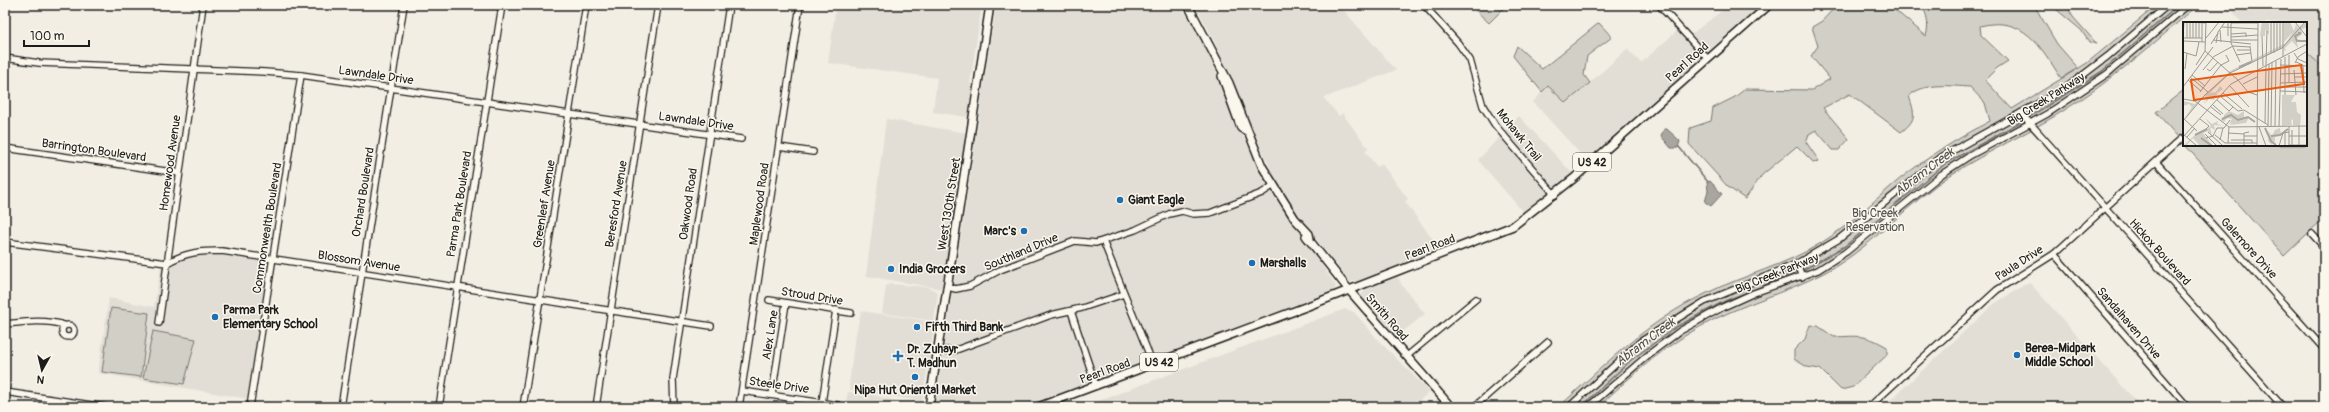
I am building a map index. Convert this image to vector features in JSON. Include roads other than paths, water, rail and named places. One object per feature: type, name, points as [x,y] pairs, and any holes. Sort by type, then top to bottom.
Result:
[{"type":"main road","name":"West 130th Street","points":[[930,407],[990,5]]},
{"type":"main road","name":"Smith Road","points":[[1188,5],[1211,46],[1222,74],[1229,83],[1247,132],[1262,166],[1295,219],[1309,234],[1310,239],[1349,290],[1451,407]]},
{"type":"main road","name":"Pearl Road","points":[[1038,407],[1349,290],[1513,226],[1555,195],[1707,58],[1769,5]]},
{"type":"street","name":"Homewood Avenue","points":[[159,323],[203,5]]},
{"type":"street","name":"Orchard Boulevard","points":[[341,407],[404,5]]},
{"type":"street","name":"Parma Park Boulevard","points":[[439,407],[502,5]]},
{"type":"street","name":"Greenleaf Avenue","points":[[523,407],[586,5]]},
{"type":"street","name":"Beresford Avenue","points":[[596,407],[658,5]]},
{"type":"street","name":"Oakwood Road","points":[[674,407],[673,379],[709,134],[730,5]]},
{"type":"street","name":"Maplewood Road","points":[[739,407],[800,5]]},
{"type":"street","name":"Mohawk Trail","points":[[1424,5],[1458,43],[1470,60],[1483,106],[1495,125],[1555,195]]},
{"type":"street","points":[[1659,5],[1707,58]]},
{"type":"street","name":"Big Creek Parkway","points":[[1569,407],[1640,342],[1704,302],[1797,264],[1839,239],[1943,156],[2066,88],[2108,56],[2168,5]]},
{"type":"street","name":"Big Creek Parkway","points":[[1588,407],[1648,355],[1680,331],[1748,296],[1802,276],[1831,262],[1859,243],[1942,174],[1971,155],[2030,123],[2106,74],[2188,5]]},
{"type":"street","name":"Lawndale Drive","points":[[5,58],[69,65],[194,69],[301,75],[741,139]]},
{"type":"street","name":"Commonwealth Boulevard","points":[[250,407],[274,259],[301,75]]},
{"type":"street","name":"Hickox Boulevard","points":[[2021,113],[2283,407]]},
{"type":"street","name":"Paula Drive","points":[[1870,407],[1997,290],[2054,254],[2157,163],[2181,139]]},
{"type":"street","points":[[779,147],[812,152]]},
{"type":"street","name":"Barrington Boulevard","points":[[5,148],[180,173]]},
{"type":"street","name":"Galemore Drive","points":[[2157,163],[2324,349]]},
{"type":"street","name":"Southland Drive","points":[[948,287],[956,288],[970,286],[1000,270],[1075,241],[1092,243],[1103,241],[1172,214],[1182,212],[1193,214],[1210,213],[1262,193],[1274,185]]},
{"type":"street","points":[[2312,234],[2324,247]]},
{"type":"street","points":[[1103,241],[1153,364]]},
{"type":"street","points":[[5,242],[167,263]]},
{"type":"street","name":"Blossom Avenue","points":[[167,263],[181,254],[198,251],[222,251],[610,312],[711,326]]},
{"type":"street","name":"Sandalhaven Drive","points":[[2054,254],[2188,407]]},
{"type":"street","points":[[1797,264],[1802,276]]},
{"type":"street","points":[[938,351],[956,350],[1051,315],[1071,311],[1124,294]]},
{"type":"street","points":[[1407,356],[1476,299]]},
{"type":"street","name":"Stroud Drive","points":[[769,300],[851,313]]},
{"type":"street","name":"Alex Lane","points":[[772,395],[786,303]]},
{"type":"street","points":[[822,402],[836,310]]},
{"type":"street","points":[[1071,311],[1096,386]]},
{"type":"street","points":[[5,324],[55,322],[64,326]]},
{"type":"street","points":[[1474,407],[1548,342]]},
{"type":"street","name":"Steele Drive","points":[[742,391],[838,405]]},
{"type":"street","points":[[5,392],[104,407]]},
{"type":"waterway","name":"Abram Creek","points":[[2029,117],[2101,72],[2179,5]]},
{"type":"waterway","name":"Abram Creek","points":[[1803,270],[1845,246],[1945,164],[2022,121]]},
{"type":"waterway","points":[[1679,147],[1708,182]]},
{"type":"waterway","name":"Abram Creek","points":[[1581,407],[1631,360],[1676,327],[1725,301],[1795,273]]},
{"type":"place","name":"Giant Eagle","points":[[1120,200]]},
{"type":"place","name":"Marc's","points":[[1024,231]]},
{"type":"place","name":"Marshalls","points":[[1252,263]]},
{"type":"place","name":"India Grocers","points":[[891,269]]},
{"type":"place","name":"Parma Park Elementary School","points":[[215,317]]},
{"type":"place","name":"Fifth Third Bank","points":[[917,327]]},
{"type":"place","name":"Berea-Midpark Middle School","points":[[2017,355]]},
{"type":"place","name":"Dr. Zuhayr T. Madhun","points":[[898,356]]},
{"type":"place","name":"Nipa Hut Oriental Market","points":[[915,377]]},
{"type":"park label","name":"Big Creek Reservation","points":[[1875,220]]}]
